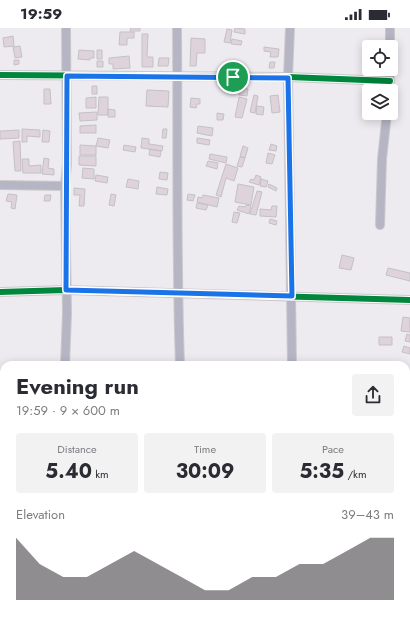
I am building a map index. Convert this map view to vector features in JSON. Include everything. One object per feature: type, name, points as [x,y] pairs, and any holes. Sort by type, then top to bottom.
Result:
[{"type":"street","points":[[65,361],[67,313],[65,186],[67,164],[66,28]]},
{"type":"street","points":[[177,28],[178,292],[180,361]]},
{"type":"street","points":[[290,28],[288,78],[292,361]]},
{"type":"street","points":[[390,28],[390,40]]},
{"type":"street","points":[[0,75],[288,78],[390,81]]},
{"type":"street","points":[[390,76],[390,84]]},
{"type":"street","points":[[380,225],[382,159],[386,120]]},
{"type":"street","points":[[0,185],[65,186]]},
{"type":"street","points":[[0,292],[66,290],[178,292],[410,300]]},
{"type":"building","points":[[131,28],[140,28],[140,31],[130,31]]},
{"type":"building","points":[[235,28],[245,29],[245,34],[234,32]]},
{"type":"building","points":[[227,29],[232,30],[230,43],[224,42]]},
{"type":"building","points":[[120,32],[134,32],[134,38],[127,38],[127,45],[119,45]]},
{"type":"building","points":[[142,34],[148,34],[147,57],[153,57],[153,67],[142,67]]},
{"type":"building","points":[[13,36],[14,46],[4,47],[3,38]]},
{"type":"building","points":[[191,38],[205,39],[205,53],[197,53],[196,66],[190,66]]},
{"type":"building","points":[[232,39],[242,41],[241,45],[231,44]]},
{"type":"building","points":[[20,46],[22,57],[15,58],[13,47]]},
{"type":"building","points":[[264,47],[279,49],[278,57],[270,57],[271,52],[264,51]]},
{"type":"building","points":[[79,50],[94,51],[94,58],[90,58],[90,60],[78,59]]},
{"type":"building","points":[[97,50],[102,50],[102,59],[97,59]]},
{"type":"building","points":[[129,56],[130,68],[113,69],[113,64],[109,64],[109,58]]},
{"type":"building","points":[[159,58],[169,58],[168,66],[158,66]]},
{"type":"building","points":[[14,60],[19,60],[19,64],[14,65]]},
{"type":"building","points":[[97,61],[103,61],[103,67],[97,67]]},
{"type":"building","points":[[270,62],[275,62],[274,68],[269,68]]},
{"type":"building","points":[[92,86],[97,86],[97,94],[92,94]]},
{"type":"building","points":[[240,88],[248,89],[247,96],[239,95]]},
{"type":"building","points":[[44,89],[50,89],[51,104],[44,104]]},
{"type":"building","points":[[147,90],[169,91],[168,107],[146,106]]},
{"type":"building","points":[[254,95],[258,96],[255,113],[250,112]]},
{"type":"building","points":[[278,95],[280,112],[272,113],[270,96]]},
{"type":"building","points":[[96,97],[96,108],[86,108],[86,98]]},
{"type":"building","points":[[99,97],[108,97],[108,115],[98,115]]},
{"type":"building","points":[[239,97],[247,99],[242,118],[235,117]]},
{"type":"building","points":[[191,98],[200,99],[200,104],[197,104],[196,108],[190,107]]},
{"type":"building","points":[[257,106],[264,107],[263,115],[256,114]]},
{"type":"building","points":[[108,109],[115,110],[115,117],[108,117]]},
{"type":"building","points":[[97,112],[97,120],[80,121],[79,113]]},
{"type":"building","points":[[217,113],[224,114],[223,120],[217,120]]},
{"type":"building","points":[[96,125],[96,133],[80,133],[80,126]]},
{"type":"building","points":[[198,126],[213,128],[212,136],[197,133]]},
{"type":"building","points":[[22,129],[40,130],[40,137],[27,136],[27,142],[22,142]]},
{"type":"building","points":[[163,129],[167,129],[166,138],[162,138]]},
{"type":"building","points":[[19,130],[19,138],[0,139],[0,131]]},
{"type":"building","points":[[43,130],[50,131],[49,142],[42,142]]},
{"type":"building","points":[[98,138],[110,140],[108,148],[96,146]]},
{"type":"building","points":[[142,138],[149,139],[149,144],[163,146],[162,151],[141,148]]},
{"type":"building","points":[[197,138],[210,140],[209,145],[197,143]]},
{"type":"building","points":[[20,141],[21,171],[15,171],[13,142]]},
{"type":"building","points":[[271,144],[277,146],[276,151],[269,150]]},
{"type":"building","points":[[80,145],[96,146],[96,155],[80,155]]},
{"type":"building","points":[[124,145],[136,147],[135,152],[123,150]]},
{"type":"building","points":[[243,146],[248,148],[245,158],[240,156]]},
{"type":"building","points":[[150,149],[161,151],[160,157],[149,155]]},
{"type":"building","points":[[268,153],[275,155],[272,164],[266,163]]},
{"type":"building","points":[[210,154],[227,157],[226,163],[209,159]]},
{"type":"building","points":[[79,156],[96,156],[96,166],[79,165]]},
{"type":"building","points":[[240,157],[245,158],[242,167],[237,166]]},
{"type":"building","points":[[44,158],[49,159],[48,168],[54,169],[54,175],[42,174]]},
{"type":"building","points":[[22,159],[29,159],[29,166],[41,165],[41,173],[23,173]]},
{"type":"building","points":[[208,161],[218,163],[217,169],[206,166]]},
{"type":"building","points":[[226,164],[238,168],[234,181],[226,178],[221,197],[216,195]]},
{"type":"building","points":[[83,168],[94,169],[94,179],[82,178]]},
{"type":"building","points":[[160,172],[168,173],[167,180],[159,179]]},
{"type":"building","points":[[96,175],[108,177],[107,183],[95,181]]},
{"type":"building","points":[[256,175],[261,177],[259,185],[249,182],[251,179],[254,180]]},
{"type":"building","points":[[128,179],[139,181],[138,189],[126,187]]},
{"type":"building","points":[[261,179],[268,181],[266,187],[260,186]]},
{"type":"building","points":[[238,184],[254,187],[251,205],[235,202]]},
{"type":"building","points":[[269,184],[277,188],[276,191],[268,187]]},
{"type":"building","points":[[157,187],[168,189],[167,195],[156,194]]},
{"type":"building","points":[[74,188],[85,189],[84,206],[79,206],[80,195],[74,195]]},
{"type":"building","points":[[257,191],[262,192],[256,215],[250,214]]},
{"type":"building","points":[[8,194],[17,195],[15,209],[11,208],[12,202],[6,201]]},
{"type":"building","points":[[111,194],[116,195],[114,206],[109,205]]},
{"type":"building","points":[[188,194],[195,195],[193,201],[187,200]]},
{"type":"building","points":[[45,195],[51,195],[50,201],[44,201]]},
{"type":"building","points":[[203,195],[219,198],[217,207],[197,202],[198,197],[202,198]]},
{"type":"building","points":[[197,203],[208,205],[206,210],[196,208]]},
{"type":"building","points":[[246,205],[251,206],[249,214],[237,210],[239,206],[245,207]]},
{"type":"building","points":[[272,206],[277,206],[276,217],[260,216],[260,209],[271,210]]},
{"type":"building","points":[[234,212],[240,213],[237,223],[232,222]]},
{"type":"building","points":[[270,219],[277,221],[276,225],[269,223]]},
{"type":"building","points":[[342,255],[354,258],[351,270],[339,268]]},
{"type":"building","points":[[388,268],[410,273],[410,281],[386,275]]},
{"type":"building","points":[[403,317],[410,318],[410,332],[401,331]]},
{"type":"building","points":[[407,334],[410,335],[410,342],[405,341]]},
{"type":"building","points":[[379,337],[392,337],[392,345],[379,345]]},
{"type":"building","points":[[404,346],[410,348],[410,354],[402,352]]},
{"type":"cycle path","points":[[0,75],[288,77],[390,81]]},
{"type":"cycle path","points":[[0,292],[66,290],[410,300]]},
{"type":"route","points":[[67,76],[233,77],[288,78],[292,296],[66,290],[65,186],[67,164],[67,76]]}]
